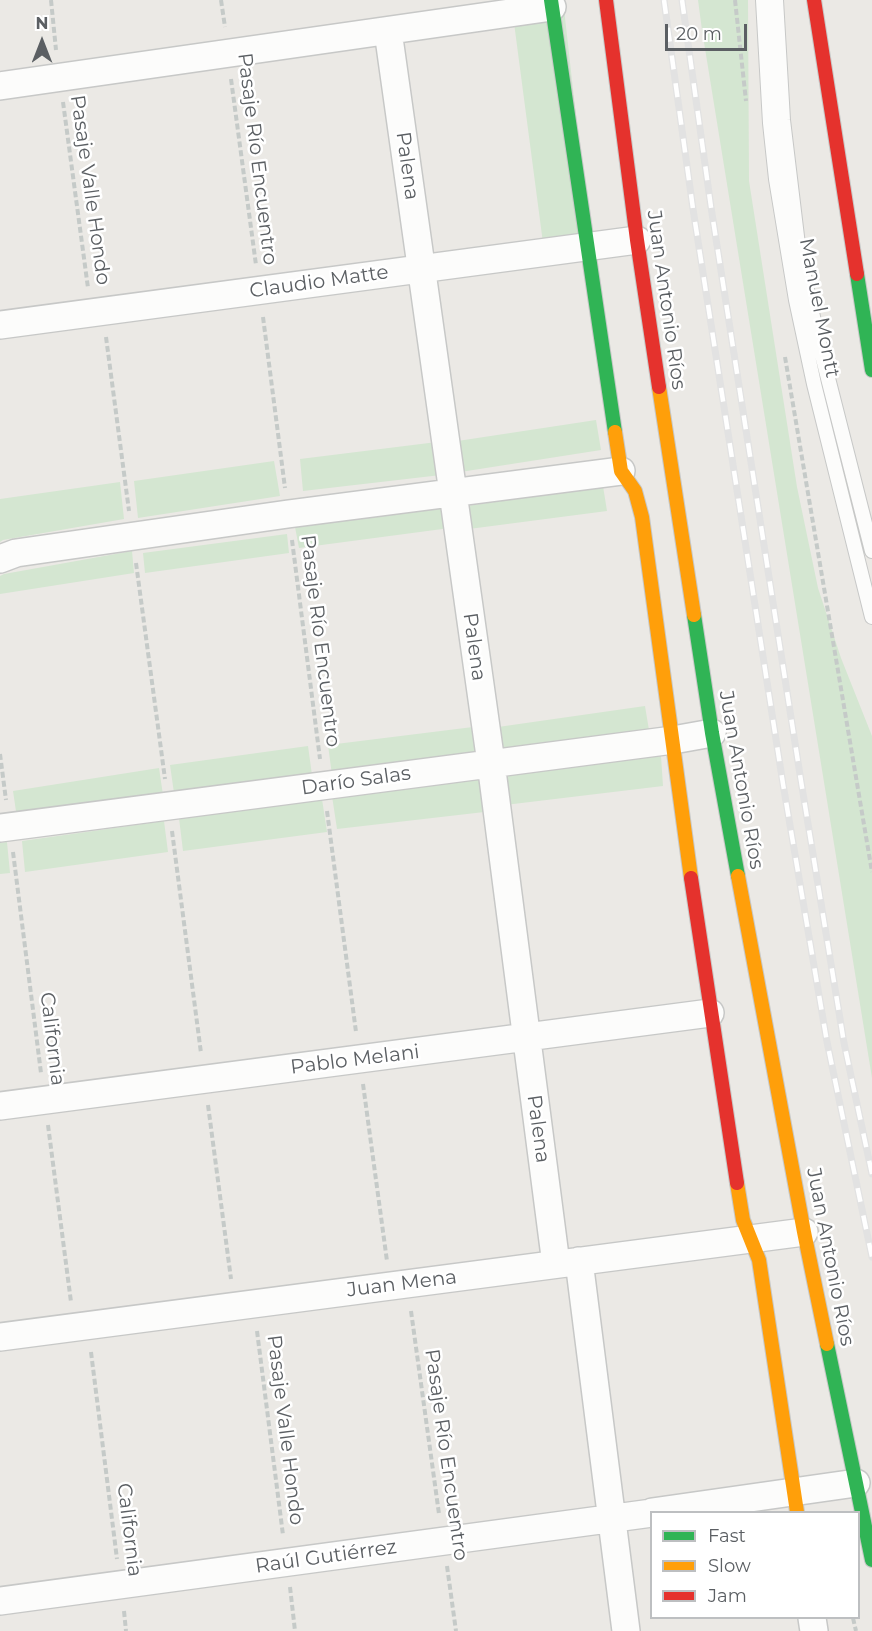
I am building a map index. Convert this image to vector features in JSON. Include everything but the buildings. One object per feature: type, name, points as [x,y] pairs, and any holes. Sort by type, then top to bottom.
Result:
[{"type":"main road","name":"Juan Antonio Ríos","points":[[606,0],[637,240],[712,734],[804,1232],[872,1560]]},
{"type":"main road","name":"Manuel Montt","points":[[814,0],[856,238],[872,370]]},
{"type":"main road","points":[[552,4],[621,471],[635,491],[642,518],[710,1013],[739,1198],[743,1220],[759,1260],[796,1502]]},
{"type":"street","points":[[0,86],[388,31],[552,4]]},
{"type":"street","name":"Palena","points":[[388,31],[526,1038],[612,1518],[626,1631]]},
{"type":"street","name":"Claudio Matte","points":[[0,325],[637,240]]},
{"type":"street","points":[[0,559],[16,554],[288,514],[621,471]]},
{"type":"street","name":"Darío Salas","points":[[5,827],[712,734]]},
{"type":"street","name":"Pablo Melani","points":[[0,1106],[710,1013]]},
{"type":"street","name":"Juan Mena","points":[[0,1337],[804,1232]]},
{"type":"street","name":"Raúl Gutiérrez","points":[[678,1511],[796,1502],[856,1483]]},
{"type":"street","name":"Raúl Gutiérrez","points":[[0,1601],[650,1513]]},
{"type":"lane","name":"Manuel Montt","points":[[763,0],[770,123],[776,179],[796,300],[814,384],[872,617]]},
{"type":"lane","name":"Manuel Montt","points":[[776,0],[783,120],[799,253],[812,314],[872,551]]},
{"type":"path","name":"Pasaje Valle Hondo","points":[[51,0],[91,313]]},
{"type":"path","name":"Pasaje Río Encuentro","points":[[221,0],[360,1059],[443,1541],[456,1631]]},
{"type":"path","points":[[735,0],[746,104]]},
{"type":"path","points":[[783,346],[872,872]]},
{"type":"path","name":"California","points":[[0,754],[5,827],[126,1631]]},
{"type":"path","name":"Pasaje Valle Hondo","points":[[254,1304],[295,1631]]},
{"type":"green space","points":[[511,0],[563,0],[590,240],[543,243]]},
{"type":"green space","points":[[698,0],[748,0],[749,181],[797,487],[818,588],[841,658],[872,736],[872,1078],[702,30]]},
{"type":"green space","points":[[596,420],[601,450],[454,473],[451,442]]},
{"type":"green space","points":[[437,442],[441,475],[303,491],[300,459]]},
{"type":"green space","points":[[274,461],[280,496],[138,518],[134,481]]},
{"type":"green space","points":[[120,482],[124,519],[0,542],[0,499]]},
{"type":"green space","points":[[603,486],[607,511],[469,529],[467,506]]},
{"type":"green space","points":[[447,505],[450,528],[299,548],[295,527]]},
{"type":"green space","points":[[287,534],[289,553],[145,573],[143,553]]},
{"type":"green space","points":[[132,551],[134,573],[0,594],[0,576],[4,574]]},
{"type":"green space","points":[[645,706],[649,730],[494,752],[491,728]]},
{"type":"green space","points":[[481,726],[485,757],[332,775],[328,745]]},
{"type":"green space","points":[[308,746],[312,775],[174,793],[170,765]]},
{"type":"green space","points":[[661,756],[663,786],[505,805],[501,776]]},
{"type":"green space","points":[[159,768],[163,795],[17,818],[13,791]]},
{"type":"green space","points":[[489,777],[493,811],[337,829],[332,796]]},
{"type":"green space","points":[[322,799],[327,832],[183,851],[179,818]]},
{"type":"green space","points":[[164,821],[168,852],[25,872],[22,841]]},
{"type":"green space","points":[[7,842],[10,873],[0,874],[0,843]]},
{"type":"railway","points":[[664,0],[693,209],[783,784],[827,1042],[872,1257]]},
{"type":"railway","points":[[682,0],[711,207],[801,781],[844,1043],[872,1174]]},
{"type":"traffic: fast","points":[[551,0],[615,432]]},
{"type":"traffic: fast","points":[[857,274],[872,370]]},
{"type":"traffic: fast","points":[[694,615],[712,733],[738,876]]},
{"type":"traffic: fast","points":[[827,1344],[872,1560]]},
{"type":"traffic: slow","points":[[659,387],[694,615]]},
{"type":"traffic: slow","points":[[615,432],[621,471],[635,491],[642,517],[691,878]]},
{"type":"traffic: slow","points":[[738,876],[827,1344]]},
{"type":"traffic: slow","points":[[737,1183],[743,1220],[759,1260],[797,1511]]},
{"type":"traffic: jam","points":[[606,0],[637,240],[659,387]]},
{"type":"traffic: jam","points":[[814,0],[857,274]]},
{"type":"traffic: jam","points":[[691,878],[737,1183]]}]
